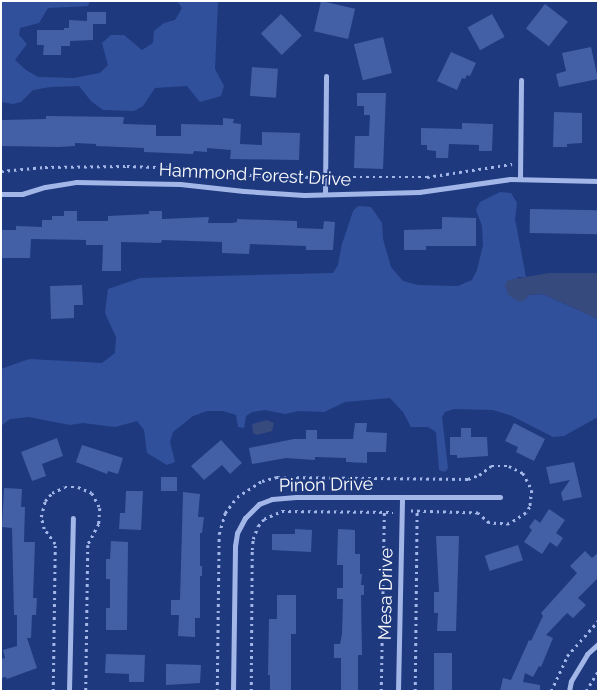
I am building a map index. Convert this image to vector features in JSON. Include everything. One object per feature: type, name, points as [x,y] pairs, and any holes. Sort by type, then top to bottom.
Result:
[{"type":"street","points":[[325,194],[326,76]]},
{"type":"street","points":[[520,180],[521,80]]},
{"type":"street","name":"Hammond Forest Drive","points":[[1,194],[22,194],[45,187],[76,182],[180,184],[244,192],[325,194],[419,192],[520,180],[598,181]]},
{"type":"street","name":"Pinon Drive","points":[[233,691],[235,546],[237,533],[245,518],[259,504],[272,499],[296,497],[500,497]]},
{"type":"street","name":"Mesa Drive","points":[[398,691],[402,497]]},
{"type":"street","points":[[69,691],[73,518]]},
{"type":"street","points":[[569,691],[571,681],[579,668],[598,644]]},
{"type":"path","points":[[1,171],[46,167],[127,166],[185,168],[289,178],[426,177],[520,164]]},
{"type":"path","points":[[217,691],[219,534],[225,513],[243,492],[262,481],[277,478],[468,478],[479,476],[491,466],[509,466],[523,473],[532,490],[526,513],[510,524],[489,523],[478,512],[282,511],[264,519],[258,526],[253,539],[252,550],[250,691]]},
{"type":"path","points":[[381,691],[384,512]]},
{"type":"path","points":[[415,691],[418,512]]},
{"type":"path","points":[[551,691],[567,656],[598,621]]},
{"type":"path","points":[[586,691],[598,671]]},
{"type":"shaded area","points":[[1,1],[90,1],[88,6],[48,8],[39,23],[20,28],[19,35],[27,44],[15,60],[26,70],[38,77],[74,78],[100,73],[108,65],[102,43],[111,35],[124,35],[142,50],[153,43],[154,31],[164,23],[175,20],[182,8],[177,1],[218,1],[215,69],[224,86],[221,96],[200,102],[187,86],[155,88],[143,106],[134,111],[103,110],[91,101],[79,86],[50,87],[33,90],[21,102],[13,104],[1,102]]},
{"type":"shaded area","points":[[500,192],[511,193],[517,203],[515,219],[526,277],[517,277],[525,300],[529,295],[543,294],[598,319],[598,417],[564,436],[553,437],[512,416],[493,410],[454,409],[445,412],[442,417],[448,468],[445,472],[439,470],[436,432],[428,427],[411,427],[403,412],[390,398],[345,402],[324,412],[298,411],[285,414],[265,410],[252,412],[246,416],[244,428],[238,427],[236,415],[223,411],[207,411],[193,416],[173,432],[170,442],[175,462],[167,465],[147,453],[144,430],[137,421],[115,427],[83,423],[70,425],[29,417],[10,419],[1,426],[1,369],[29,359],[102,363],[115,353],[116,337],[105,313],[108,289],[140,278],[333,273],[338,265],[342,244],[353,211],[358,206],[371,207],[382,223],[383,239],[391,267],[403,281],[418,285],[458,286],[472,280],[477,270],[483,245],[482,226],[476,210],[480,202]]},
{"type":"shaded area","points":[[549,273],[598,273],[598,319],[543,294],[529,295],[520,302],[508,295],[505,285],[508,280]]},
{"type":"shaded area","points":[[267,420],[274,423],[272,431],[257,435],[253,433],[252,424]]},
{"type":"building","points":[[321,1],[355,9],[348,39],[314,31]]},
{"type":"building","points":[[545,4],[568,22],[549,46],[526,28]]},
{"type":"building","points":[[87,12],[106,12],[106,24],[93,24],[93,40],[70,41],[70,46],[61,46],[61,55],[43,55],[44,45],[37,45],[37,30],[64,30],[64,28],[69,28],[69,20],[87,21]]},
{"type":"building","points":[[281,14],[302,36],[282,55],[261,33]]},
{"type":"building","points":[[492,14],[505,37],[480,50],[468,28]]},
{"type":"building","points":[[383,37],[392,73],[363,80],[354,44]]},
{"type":"building","points":[[591,47],[598,79],[559,87],[556,74],[566,71],[562,53]]},
{"type":"building","points":[[451,52],[476,63],[470,76],[467,75],[465,79],[462,78],[457,90],[437,81]]},
{"type":"building","points":[[252,67],[278,69],[276,98],[250,96]]},
{"type":"building","points":[[357,93],[386,93],[383,169],[354,168],[355,136],[369,136],[370,115],[364,115],[364,106],[357,106]]},
{"type":"building","points":[[554,112],[582,113],[582,143],[567,144],[567,147],[553,147]]},
{"type":"building","points":[[46,116],[124,117],[123,124],[156,125],[156,136],[181,136],[181,124],[223,125],[223,118],[234,119],[233,123],[241,124],[240,144],[262,145],[262,132],[300,133],[299,160],[230,159],[231,150],[207,148],[207,152],[194,151],[193,154],[144,152],[144,148],[75,143],[75,146],[59,147],[2,146],[2,120],[46,119]]},
{"type":"building","points":[[462,123],[493,124],[492,151],[479,151],[479,145],[449,144],[448,158],[436,158],[436,151],[427,150],[427,145],[421,145],[421,128],[462,129]]},
{"type":"building","points":[[530,209],[598,210],[598,234],[530,233]]},
{"type":"building","points":[[64,211],[77,211],[77,221],[108,221],[108,216],[149,214],[149,211],[162,211],[162,219],[209,217],[208,223],[232,223],[237,222],[237,219],[297,221],[297,228],[323,229],[324,221],[335,222],[333,250],[306,250],[306,246],[250,244],[249,254],[222,253],[222,242],[162,240],[161,243],[121,242],[121,271],[102,271],[103,245],[86,245],[86,240],[31,239],[30,258],[1,258],[2,230],[16,230],[16,226],[42,227],[42,220],[52,220],[52,216],[64,216]]},
{"type":"building","points":[[442,217],[476,218],[476,246],[426,246],[426,250],[404,250],[404,230],[442,229]]},
{"type":"building","points":[[82,285],[83,305],[74,305],[74,318],[51,319],[50,286]]},
{"type":"building","points":[[355,423],[367,423],[366,432],[387,433],[386,452],[367,452],[367,463],[346,462],[346,458],[315,457],[315,460],[286,458],[252,464],[249,448],[294,439],[306,439],[306,430],[317,430],[317,439],[353,439]]},
{"type":"building","points":[[514,423],[545,439],[534,461],[516,452],[518,447],[505,441]]},
{"type":"building","points":[[461,428],[471,428],[471,437],[487,437],[488,456],[457,458],[457,455],[450,455],[450,437],[461,437]]},
{"type":"building","points":[[57,438],[63,456],[42,464],[46,476],[32,481],[21,452]]},
{"type":"building","points":[[221,440],[242,463],[230,474],[222,465],[204,480],[191,466]]},
{"type":"building","points":[[82,445],[123,458],[118,474],[108,471],[107,474],[76,462]]},
{"type":"building","points":[[574,462],[582,497],[563,501],[561,493],[570,480],[550,484],[546,467]]},
{"type":"building","points":[[161,477],[177,477],[177,491],[161,491]]},
{"type":"building","points":[[4,488],[22,489],[21,507],[25,507],[24,542],[35,542],[33,598],[37,598],[36,615],[32,615],[31,638],[27,638],[37,668],[7,679],[6,677],[1,678],[1,659],[5,658],[3,650],[17,646],[17,615],[14,615],[12,528],[2,527]]},
{"type":"building","points":[[126,491],[143,491],[141,530],[119,529],[120,513],[125,513]]},
{"type":"building","points":[[183,492],[200,494],[198,517],[204,517],[202,533],[200,533],[200,566],[202,566],[202,576],[200,576],[200,618],[195,618],[195,637],[178,636],[179,615],[171,615],[171,600],[180,600]]},
{"type":"building","points":[[549,509],[565,520],[556,533],[563,538],[557,547],[550,542],[542,554],[524,542],[532,530],[529,527],[535,519],[540,523]]},
{"type":"building","points":[[295,529],[312,530],[311,552],[272,550],[272,534],[295,534]]},
{"type":"building","points":[[338,529],[355,530],[355,554],[360,554],[361,585],[364,585],[364,595],[361,595],[362,655],[358,655],[358,691],[341,691],[341,658],[334,658],[334,644],[340,644],[342,634],[343,599],[337,599],[337,588],[343,588],[343,565],[337,565]]},
{"type":"building","points":[[436,536],[459,536],[456,631],[437,631],[438,613],[434,613],[434,592],[439,592]]},
{"type":"building","points":[[111,541],[128,542],[127,630],[106,630],[106,608],[110,608],[110,579],[106,579],[106,559],[110,559]]},
{"type":"building","points":[[518,545],[523,560],[490,571],[485,556]]},
{"type":"building","points":[[585,551],[592,558],[598,553],[598,578],[578,598],[586,605],[573,618],[567,613],[546,635],[553,638],[541,667],[539,666],[533,677],[525,673],[523,682],[540,685],[540,691],[500,691],[503,678],[511,680],[529,640],[531,641],[543,616],[541,613],[577,573],[570,566]]},
{"type":"building","points":[[277,595],[296,595],[296,634],[291,634],[291,691],[270,691],[270,675],[268,675],[269,619],[277,619]]},
{"type":"building","points":[[434,653],[452,653],[452,691],[434,691]]},
{"type":"building","points":[[106,654],[145,655],[144,682],[129,682],[129,674],[105,673]]},
{"type":"building","points":[[166,664],[201,665],[200,683],[166,685]]}]
